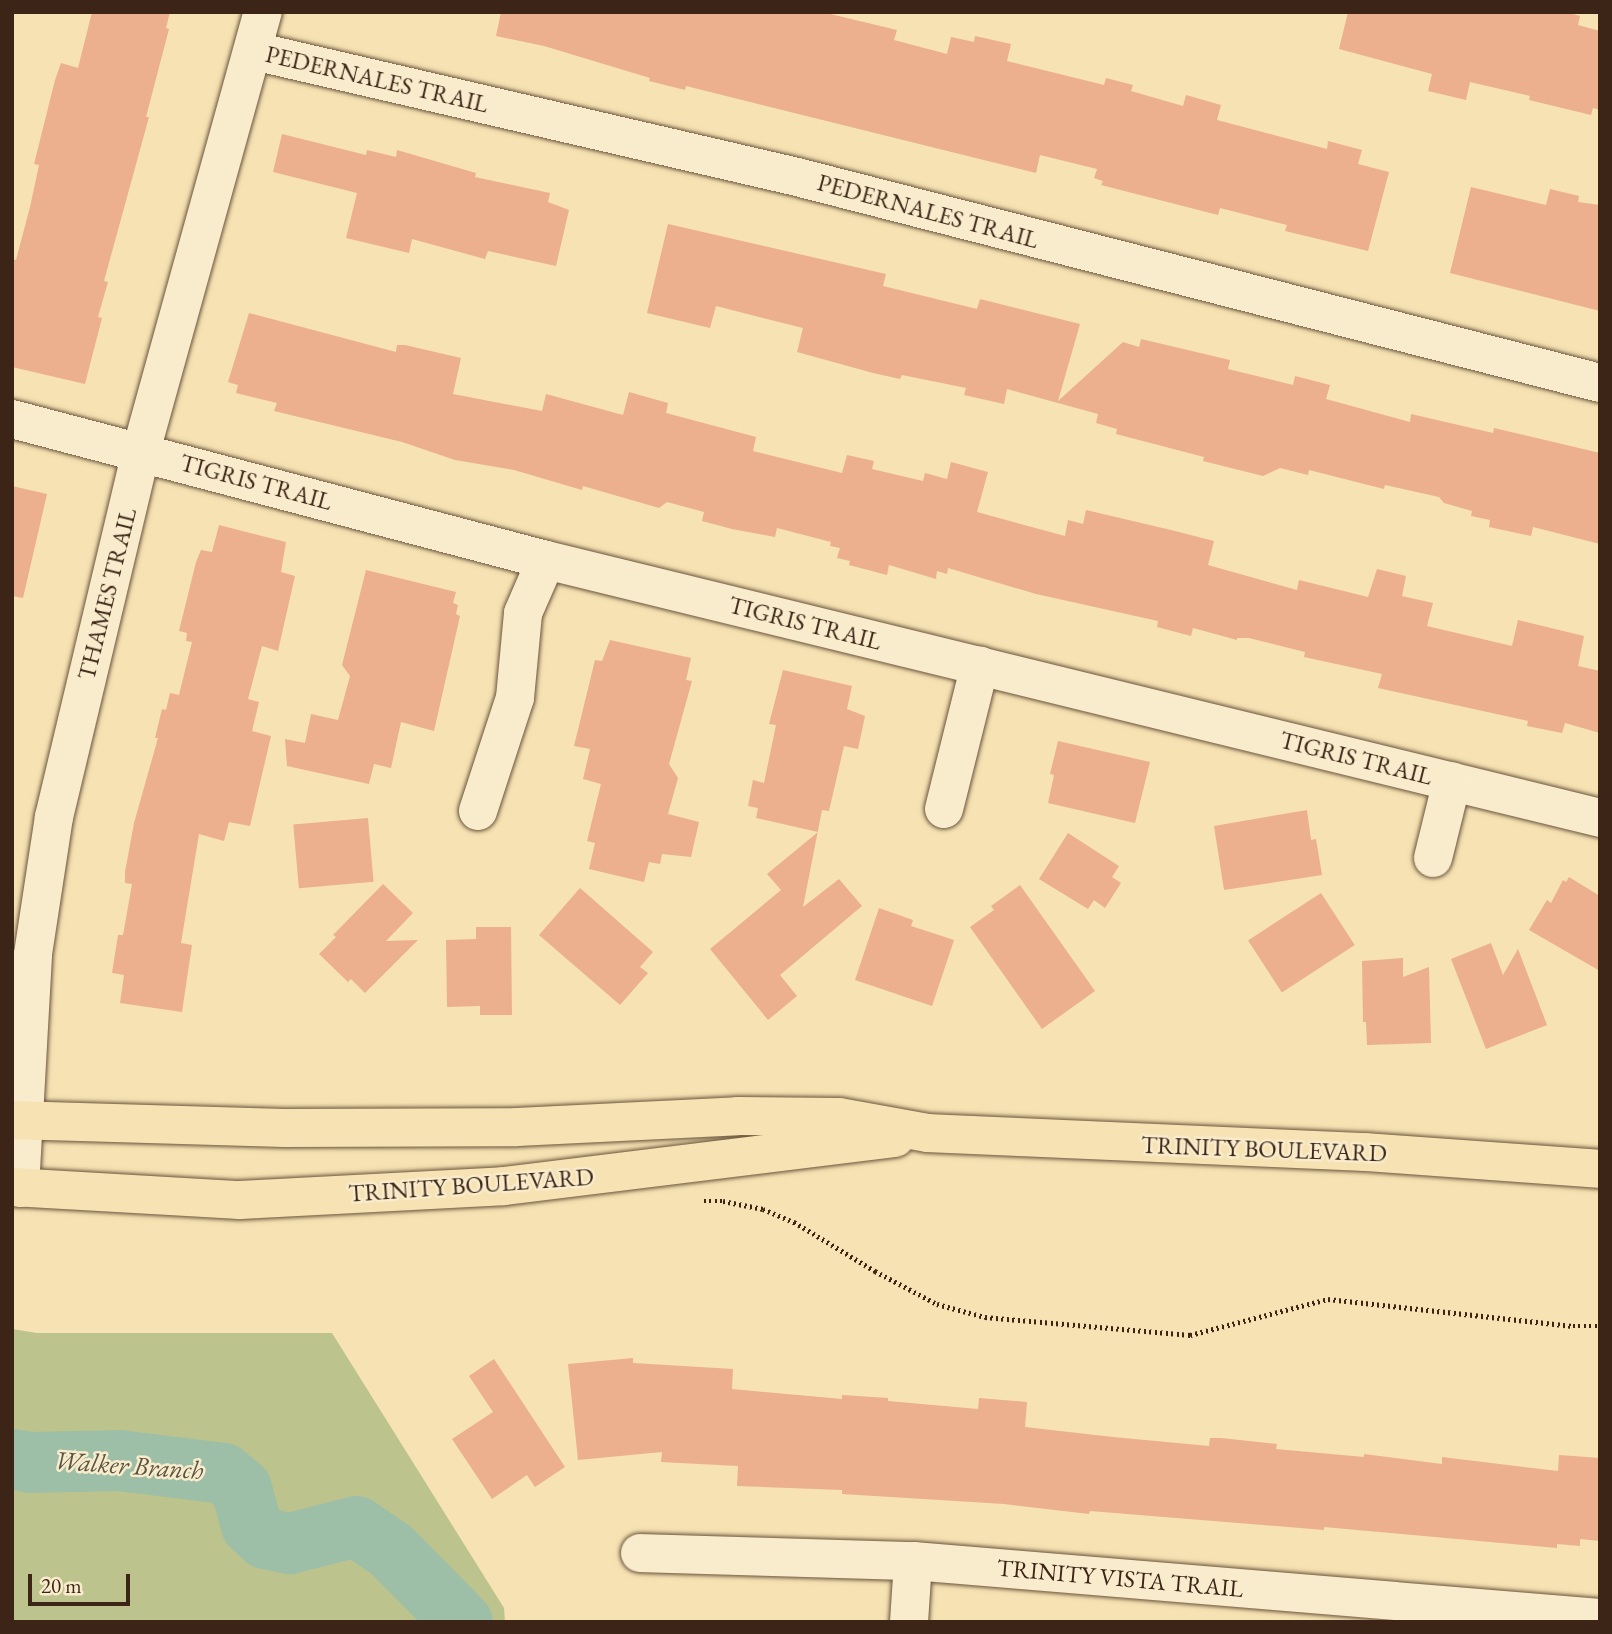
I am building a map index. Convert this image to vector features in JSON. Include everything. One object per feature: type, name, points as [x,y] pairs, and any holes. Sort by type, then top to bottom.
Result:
[{"type":"main road","name":"TRINITY BOULEVARD","points":[[17,1121],[285,1128],[407,1128],[517,1127],[738,1116],[826,1117],[928,1133],[1365,1152],[1600,1169]]},
{"type":"main road","name":"TRINITY BOULEVARD","points":[[16,1188],[240,1200],[504,1186],[744,1159],[928,1133]]},
{"type":"street","name":"THAMES TRAIL","points":[[16,1188],[17,1121],[33,954],[54,817],[141,451],[263,12]]},
{"type":"street","name":"PEDERNALES TRAIL","points":[[254,51],[797,177],[1600,383]]},
{"type":"street","name":"TIGRIS TRAIL","points":[[12,419],[546,560],[1600,818]]},
{"type":"street","points":[[478,811],[515,698],[523,613],[546,560]]},
{"type":"street","points":[[944,809],[980,665]]},
{"type":"street","points":[[1433,858],[1452,781]]},
{"type":"street","name":"TRINITY VISTA TRAIL","points":[[640,1553],[913,1561],[1600,1618]]},
{"type":"street","points":[[909,1622],[913,1561]]},
{"type":"path","points":[[696,1201],[723,1201],[784,1217],[937,1304],[985,1317],[1190,1335],[1328,1299],[1573,1326],[1600,1326]]},
{"type":"green space","points":[[12,1329],[37,1333],[332,1333],[504,1608],[505,1622],[12,1622]]},
{"type":"building","points":[[92,12],[170,12],[166,28],[169,29],[146,117],[149,117],[104,281],[108,282],[98,317],[102,318],[85,384],[12,367],[12,259],[16,260],[30,207],[39,165],[34,164],[55,80],[61,63],[78,68]]},
{"type":"building","points":[[501,12],[822,12],[897,30],[894,40],[947,54],[951,37],[974,42],[975,36],[1011,44],[1007,61],[1104,85],[1106,78],[1133,85],[1131,91],[1183,106],[1186,95],[1221,105],[1217,120],[1327,149],[1328,141],[1362,150],[1358,164],[1389,172],[1368,251],[1285,231],[1287,225],[1220,208],[1218,215],[1101,185],[1103,181],[1094,178],[1097,169],[1040,155],[1036,173],[686,86],[685,90],[649,81],[650,78],[544,46],[496,36]]},
{"type":"building","points":[[1348,12],[1566,12],[1580,16],[1578,25],[1600,31],[1600,110],[1593,108],[1591,115],[1529,100],[1530,96],[1470,82],[1466,100],[1428,91],[1432,74],[1339,49]]},
{"type":"building","points":[[282,134],[366,155],[367,150],[396,157],[397,150],[476,173],[475,177],[550,193],[548,202],[569,210],[556,266],[488,251],[485,259],[412,239],[409,253],[346,238],[357,193],[273,172]]},
{"type":"building","points":[[1471,187],[1546,205],[1550,189],[1579,196],[1578,202],[1600,205],[1600,311],[1450,273]]},
{"type":"building","points":[[668,224],[886,274],[883,286],[977,309],[980,299],[1080,324],[1058,401],[1123,342],[1139,347],[1141,339],[1230,360],[1228,369],[1293,385],[1295,376],[1330,385],[1326,399],[1410,422],[1411,414],[1493,433],[1494,428],[1600,453],[1600,544],[1533,527],[1531,536],[1489,527],[1490,520],[1471,516],[1472,511],[1444,503],[1439,497],[1385,485],[1384,489],[1309,470],[1308,475],[1280,468],[1263,476],[1203,461],[1204,457],[1116,434],[1117,429],[1096,423],[1098,414],[1007,389],[1004,404],[964,395],[966,388],[902,375],[900,379],[873,373],[797,352],[803,328],[716,306],[710,328],[647,313]]},
{"type":"building","points":[[249,313],[396,352],[397,345],[405,345],[461,358],[453,394],[542,411],[546,394],[623,415],[629,392],[668,403],[666,413],[756,437],[753,451],[842,473],[847,455],[874,461],[872,469],[923,481],[925,473],[947,479],[951,462],[988,472],[977,512],[1065,536],[1068,520],[1083,524],[1086,510],[1171,530],[1214,541],[1208,565],[1297,590],[1299,580],[1368,597],[1377,569],[1406,576],[1402,596],[1433,603],[1427,626],[1512,646],[1518,620],[1584,636],[1578,666],[1600,671],[1600,733],[1565,723],[1562,733],[1527,726],[1528,721],[1378,688],[1382,674],[1304,657],[1305,652],[1249,638],[1237,640],[1193,628],[1191,636],[1157,627],[1158,621],[1036,594],[948,568],[947,574],[937,571],[936,579],[889,565],[887,575],[849,565],[850,561],[837,558],[840,548],[830,546],[831,542],[777,528],[775,537],[732,529],[702,521],[704,512],[667,502],[659,508],[583,486],[582,490],[514,470],[455,460],[402,442],[274,411],[277,403],[236,393],[238,385],[228,382]]},
{"type":"building","points":[[12,486],[47,494],[23,598],[12,596]]},
{"type":"building","points":[[219,525],[286,542],[281,572],[295,576],[278,651],[262,646],[248,699],[259,702],[252,731],[271,736],[250,826],[229,822],[224,841],[199,834],[181,943],[192,945],[182,1012],[120,1003],[124,975],[112,973],[118,935],[123,935],[132,884],[125,883],[125,872],[134,823],[158,738],[155,738],[162,709],[166,710],[170,693],[179,695],[192,642],[186,641],[187,633],[179,631],[196,562],[201,550],[212,552]]},
{"type":"building","points":[[366,570],[456,592],[453,603],[458,605],[456,614],[460,616],[434,731],[401,722],[391,768],[374,764],[369,784],[287,766],[285,739],[305,743],[311,714],[338,720],[350,676],[342,665]]},
{"type":"building","points":[[610,640],[691,658],[686,680],[692,681],[669,764],[678,778],[668,814],[699,822],[691,857],[662,854],[660,864],[649,862],[644,882],[589,869],[595,843],[587,841],[601,784],[583,779],[590,749],[574,746],[595,660],[602,661]]},
{"type":"building","points":[[783,670],[852,686],[847,709],[865,716],[858,749],[844,746],[829,811],[822,810],[818,832],[756,818],[758,808],[748,806],[753,780],[764,783],[776,725],[769,724]]},
{"type":"building","points":[[1058,741],[1150,762],[1135,823],[1048,803],[1054,775],[1050,774]]},
{"type":"building","points":[[1307,810],[1311,840],[1316,839],[1322,875],[1224,890],[1214,826]]},
{"type":"building","points":[[368,818],[374,882],[299,888],[293,825]]},
{"type":"building","points":[[818,832],[803,907],[839,879],[862,906],[780,975],[797,996],[768,1020],[710,949],[781,890],[767,874]]},
{"type":"building","points":[[1068,833],[1119,866],[1112,877],[1121,883],[1105,908],[1094,900],[1088,909],[1039,879]]},
{"type":"building","points":[[1569,877],[1600,896],[1600,971],[1529,930],[1547,900],[1551,903],[1563,880],[1566,882]]},
{"type":"building","points":[[383,884],[413,913],[386,941],[418,940],[365,993],[351,979],[348,982],[319,954],[336,937],[333,935]]},
{"type":"building","points":[[1020,885],[1095,991],[1042,1029],[970,927],[994,910],[991,906]]},
{"type":"building","points":[[580,888],[653,952],[640,967],[648,973],[620,1005],[539,935]]},
{"type":"building","points":[[1321,893],[1355,945],[1282,992],[1248,940]]},
{"type":"building","points":[[879,908],[913,920],[911,926],[954,940],[932,1006],[855,980]]},
{"type":"building","points":[[476,927],[511,927],[512,1015],[480,1015],[480,1006],[447,1007],[446,940],[476,939]]},
{"type":"building","points":[[1491,943],[1503,975],[1518,949],[1547,1025],[1486,1049],[1451,959]]},
{"type":"building","points":[[1403,958],[1403,977],[1429,967],[1431,1043],[1367,1045],[1366,1022],[1363,1022],[1362,961]]},
{"type":"building","points":[[633,1358],[633,1363],[733,1369],[732,1389],[842,1399],[842,1395],[888,1398],[888,1401],[978,1409],[979,1398],[1027,1402],[1025,1427],[1113,1437],[1209,1446],[1210,1438],[1221,1438],[1277,1444],[1276,1449],[1364,1457],[1364,1454],[1442,1464],[1442,1457],[1558,1471],[1559,1455],[1600,1458],[1600,1541],[1580,1539],[1580,1546],[1557,1544],[1557,1548],[1324,1527],[1324,1530],[1090,1511],[1089,1514],[1004,1504],[842,1494],[842,1490],[737,1486],[738,1466],[661,1462],[662,1452],[578,1460],[568,1364]]},
{"type":"building","points":[[494,1359],[565,1467],[535,1487],[527,1475],[492,1499],[452,1439],[493,1412],[469,1376]]},
{"type":"waterway","name":"Walker Branch","points":[[12,1459],[31,1462],[119,1460],[223,1473],[241,1488],[251,1525],[265,1538],[289,1543],[356,1526],[391,1550],[462,1622]]}]
